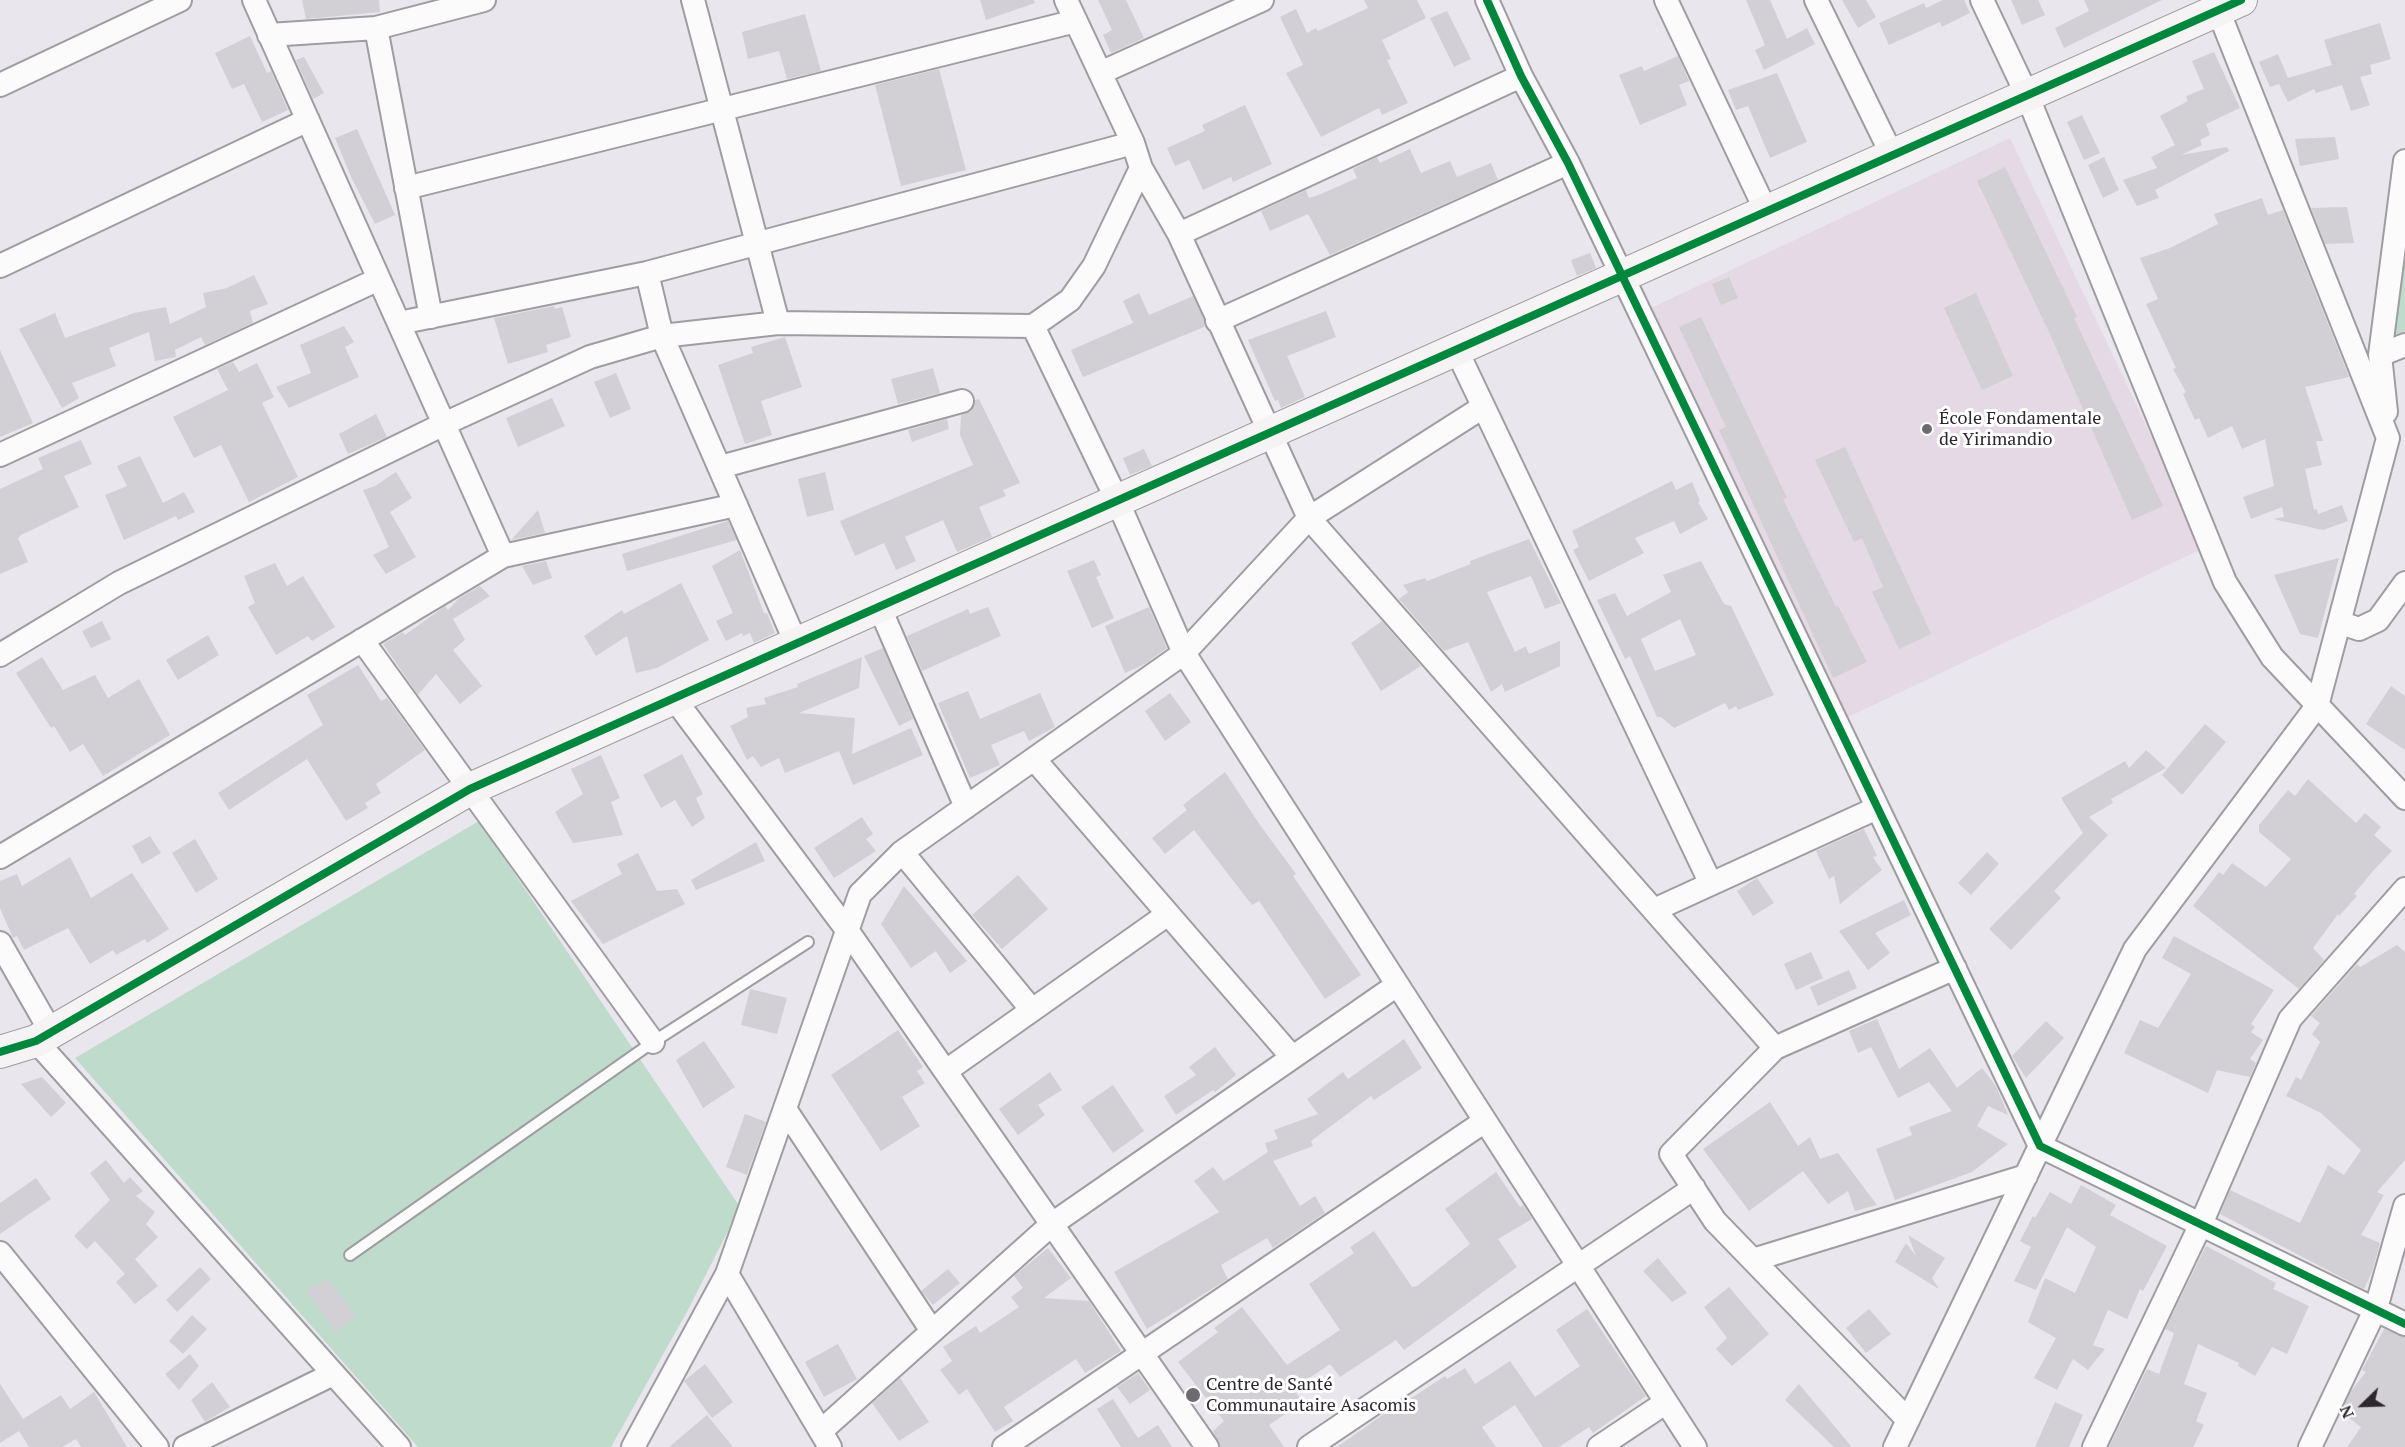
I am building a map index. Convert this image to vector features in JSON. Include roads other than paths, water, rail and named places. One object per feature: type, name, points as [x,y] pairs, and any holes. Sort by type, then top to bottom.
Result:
[{"type":"street","points":[[0,85],[180,0]]},
{"type":"street","points":[[254,0],[503,556]]},
{"type":"street","points":[[269,35],[376,28],[483,0]]},
{"type":"street","points":[[693,0],[778,323]]},
{"type":"street","points":[[1066,0],[1133,143],[1141,168],[1179,234],[1309,518],[1775,1048]]},
{"type":"street","points":[[1100,73],[1262,0]]},
{"type":"street","points":[[1487,0],[1521,76],[1568,163],[2040,1146],[2405,1324]]},
{"type":"street","points":[[1666,0],[1766,211]]},
{"type":"street","points":[[1816,0],[1892,155]]},
{"type":"street","points":[[1982,0],[2027,95],[2225,582],[2272,657],[2405,798]]},
{"type":"street","points":[[0,1052],[43,1036],[470,789],[2027,95],[2212,7],[2388,438]]},
{"type":"street","points":[[406,188],[1076,21]]},
{"type":"street","points":[[376,28],[431,317]]},
{"type":"street","points":[[1179,234],[1521,76]]},
{"type":"street","points":[[0,266],[308,120]]},
{"type":"street","points":[[399,323],[647,273],[1133,143]]},
{"type":"street","points":[[1894,1447],[2135,949],[2317,706],[2388,438],[2380,355],[2405,162]]},
{"type":"street","points":[[1217,321],[1568,163]]},
{"type":"street","points":[[0,656],[119,583],[444,424],[590,357],[662,336],[778,323],[1033,326],[1070,300],[1094,266],[1141,168]]},
{"type":"street","points":[[647,273],[662,336],[796,643]]},
{"type":"street","points":[[0,455],[379,279]]},
{"type":"street","points":[[1033,326],[1117,500],[1184,653],[1695,1447]]},
{"type":"street","points":[[2380,355],[2405,345]]},
{"type":"street","points":[[1456,350],[1711,884]]},
{"type":"street","points":[[720,467],[962,400]]},
{"type":"street","points":[[633,1447],[727,1274],[860,894],[902,852],[1184,653],[1309,518],[1483,407]]},
{"type":"street","points":[[0,857],[503,556],[736,505]]},
{"type":"street","points":[[2340,623],[2359,629],[2378,620],[2405,583]]},
{"type":"street","points":[[879,606],[966,807]]},
{"type":"street","points":[[362,640],[653,1042]]},
{"type":"street","points":[[673,698],[847,930],[1207,1447]]},
{"type":"street","points":[[1034,759],[1293,1057]]},
{"type":"street","points":[[1654,910],[1877,808]]},
{"type":"street","points":[[902,852],[1032,1010]]},
{"type":"street","points":[[2094,1447],[2201,1224],[2290,1019],[2405,889]]},
{"type":"street","points":[[946,1071],[1168,914]]},
{"type":"street","points":[[0,943],[43,1036],[333,1374],[399,1447]]},
{"type":"street","points":[[1908,1420],[1715,1221],[1671,1154],[1775,1048],[1955,968]]},
{"type":"street","points":[[727,1274],[826,1439],[932,1331],[1052,1224],[1397,985]]},
{"type":"street","points":[[785,1109],[932,1331]]},
{"type":"street","points":[[1004,1447],[1485,1121]]},
{"type":"street","points":[[1754,1260],[2026,1176]]},
{"type":"street","points":[[1310,1447],[1694,1188]]},
{"type":"street","points":[[2310,1447],[2376,1308],[2405,1206]]},
{"type":"street","points":[[0,1253],[157,1447]]},
{"type":"street","points":[[185,1447],[333,1374]]},
{"type":"street","points":[[1599,1447],[1665,1403]]},
{"type":"lane","points":[[350,1255],[653,1042],[808,942]]},
{"type":"place","name":"École Fondamentale de Yirimandio","points":[[1927,429]]},
{"type":"place","name":"Centre de Santé Communautaire Asacomis","points":[[1193,1395]]}]
